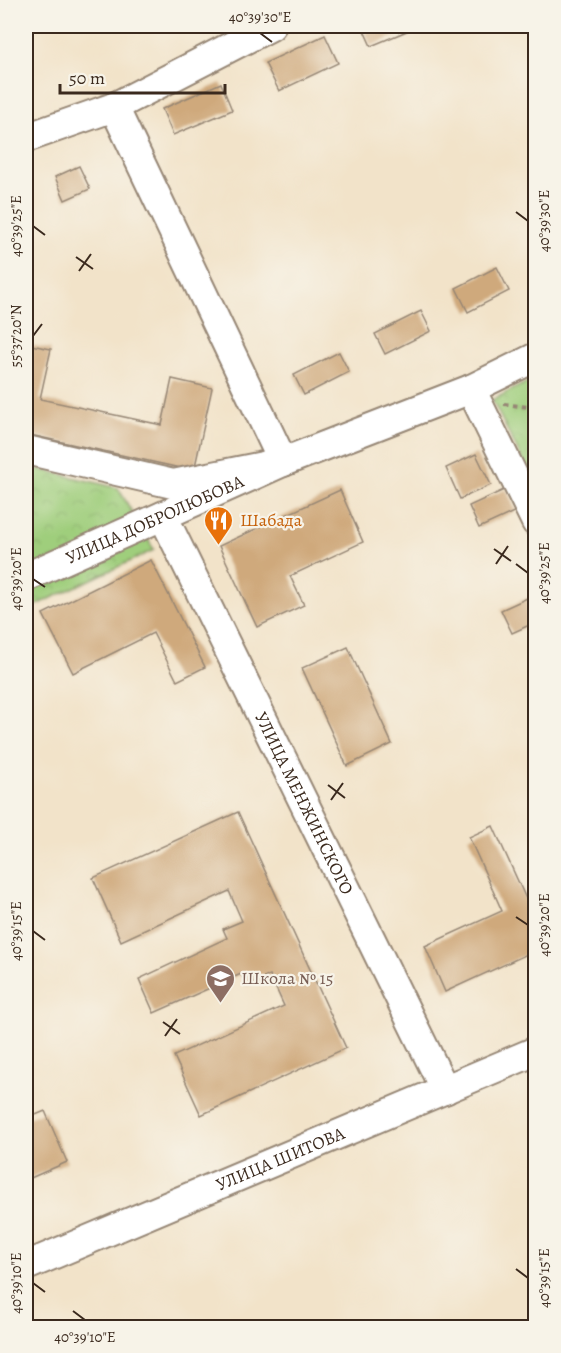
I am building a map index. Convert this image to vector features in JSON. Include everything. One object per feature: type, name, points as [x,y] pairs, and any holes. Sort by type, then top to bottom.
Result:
[{"type":"street","points":[[26,138],[114,107],[271,26]]},
{"type":"street","points":[[114,107],[283,462]]},
{"type":"street","name":"УЛИЦА ДОБРОЛЮБОВА","points":[[26,577],[283,462],[471,388],[536,357]]},
{"type":"street","points":[[471,388],[536,522]]},
{"type":"street","name":"УЛИЦА ДОБРОЛЮБОВА","points":[[26,450],[173,484],[283,462]]},
{"type":"street","name":"УЛИЦА МЕНЖИНСКОГО","points":[[163,516],[445,1090]]},
{"type":"street","name":"УЛИЦА ШИТОВА","points":[[26,1266],[536,1052]]},
{"type":"green space","points":[[535,378],[535,485],[492,400]]},
{"type":"green space","points":[[26,466],[118,488],[154,550],[26,610]]},
{"type":"building","points":[[362,26],[419,26],[371,46]]},
{"type":"building","points":[[325,35],[338,63],[279,91],[265,63]]},
{"type":"building","points":[[221,83],[232,110],[173,135],[162,109]]},
{"type":"building","points":[[79,166],[90,189],[65,200],[55,177]]},
{"type":"building","points":[[497,267],[509,291],[468,312],[456,288]]},
{"type":"building","points":[[421,311],[431,331],[385,354],[375,334]]},
{"type":"building","points":[[26,344],[51,349],[40,399],[162,425],[172,379],[212,388],[194,471],[26,434]]},
{"type":"building","points":[[339,352],[349,372],[304,395],[294,375]]},
{"type":"building","points":[[476,454],[491,485],[460,499],[446,468]]},
{"type":"building","points":[[506,489],[516,511],[479,528],[469,506]]},
{"type":"building","points":[[340,490],[363,542],[290,576],[304,605],[257,627],[219,546]]},
{"type":"building","points":[[151,560],[205,667],[177,681],[153,633],[73,673],[43,614]]},
{"type":"building","points":[[536,594],[536,622],[512,633],[501,610]]},
{"type":"building","points":[[348,647],[392,744],[347,766],[302,668]]},
{"type":"building","points":[[238,812],[346,1048],[201,1115],[174,1056],[284,1006],[270,975],[247,986],[241,974],[154,1013],[139,979],[227,938],[223,929],[242,921],[229,891],[121,941],[93,878]]},
{"type":"building","points":[[493,826],[527,901],[536,897],[536,950],[445,992],[425,946],[502,911],[469,837]]},
{"type":"building","points":[[45,1111],[67,1162],[26,1180],[26,1119]]},
{"type":"place","name":"Шабада","points":[[219,546]]},
{"type":"place","name":"Школа № 15","points":[[220,1004]]}]
